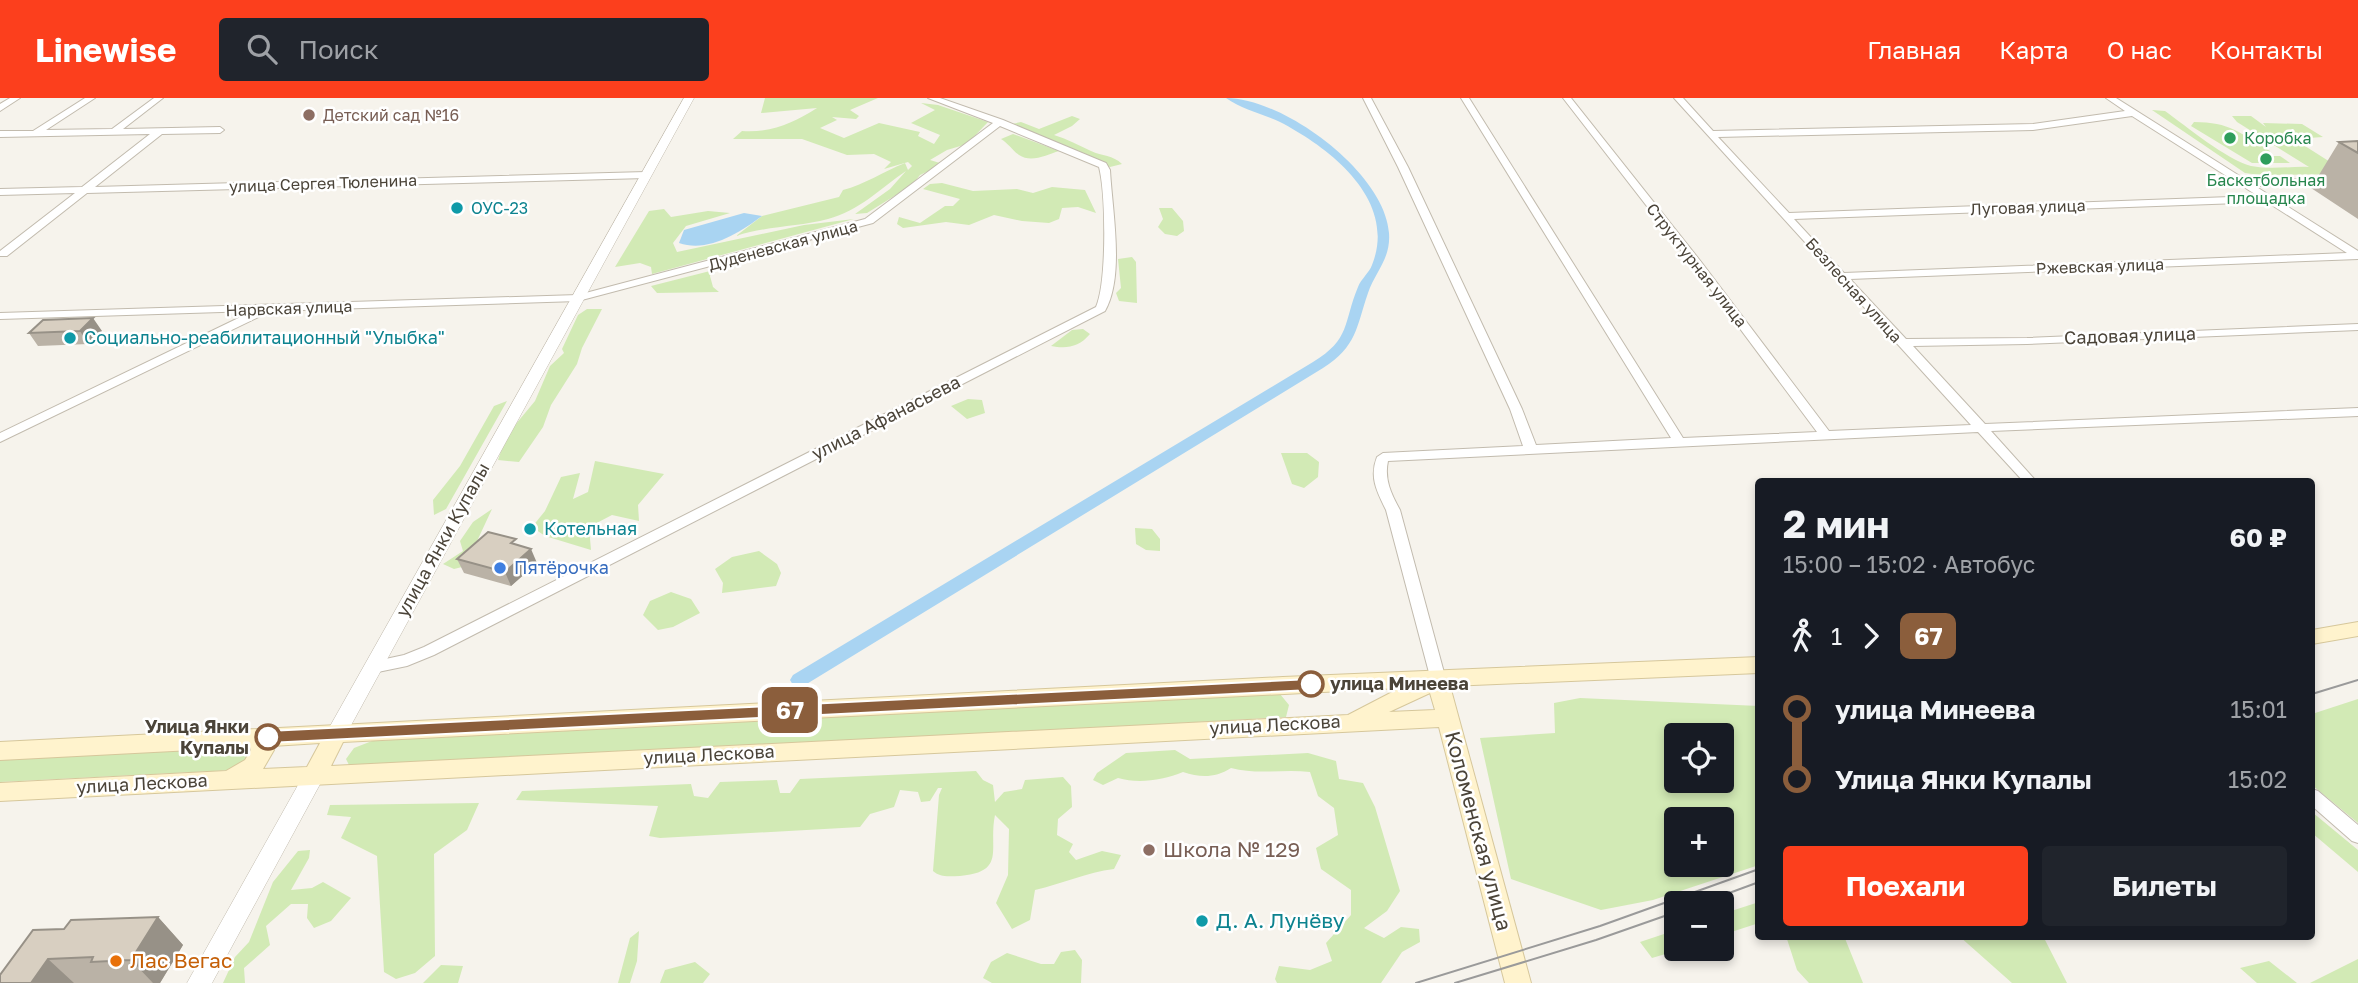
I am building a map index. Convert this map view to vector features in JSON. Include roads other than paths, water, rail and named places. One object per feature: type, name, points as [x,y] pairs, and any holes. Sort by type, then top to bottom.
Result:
[{"type":"main road","points":[[2315,636],[2358,629]]},
{"type":"main road","points":[[0,751],[1755,665]]},
{"type":"main road","name":"улица Лескова","points":[[0,792],[1360,717],[1438,680]]},
{"type":"main road","name":"Коломенская улица","points":[[1438,680],[1518,983]]},
{"type":"main road","points":[[1342,684],[1365,688],[1374,695],[1375,704],[1360,717]]},
{"type":"main road","points":[[1360,717],[1448,718]]},
{"type":"main road","name":"улица Янки Купалы","points":[[314,775],[336,734]]},
{"type":"main road","points":[[231,779],[260,758],[263,750],[256,738]]},
{"type":"street","points":[[0,108],[16,98]]},
{"type":"street","points":[[36,133],[91,98]]},
{"type":"street","points":[[115,131],[159,98]]},
{"type":"street","name":"улица Янки Купалы","points":[[336,734],[689,98]]},
{"type":"street","name":"улица Афанасьева","points":[[373,667],[407,660],[429,651],[1101,309],[1106,302],[1109,256],[1105,170],[1102,165],[1000,122],[932,98]]},
{"type":"street","points":[[1367,98],[1403,167],[1516,409],[1531,449]]},
{"type":"street","points":[[1465,98],[1679,441]]},
{"type":"street","name":"Структурная улица","points":[[1567,98],[1698,265],[1825,434]]},
{"type":"street","name":"Безлесная улица","points":[[1678,98],[2027,478]]},
{"type":"street","points":[[2110,98],[2358,256]]},
{"type":"street","points":[[1711,134],[2033,127],[2133,113]]},
{"type":"street","name":"Дуденевская улица","points":[[578,298],[869,221],[1000,122]]},
{"type":"street","points":[[2,254],[161,130]]},
{"type":"street","points":[[0,134],[220,130]]},
{"type":"street","name":"улица Сергея Тюленина","points":[[0,192],[646,174]]},
{"type":"street","points":[[2244,183],[2358,181]]},
{"type":"street","name":"Луговая улица","points":[[1787,216],[2269,199]]},
{"type":"street","name":"Ржевская улица","points":[[1841,276],[2358,256]]},
{"type":"street","name":"Нарвская улица","points":[[0,316],[578,298]]},
{"type":"street","points":[[0,438],[268,309]]},
{"type":"street","name":"Садовая улица","points":[[1902,343],[2027,341],[2358,327]]},
{"type":"street","points":[[1438,680],[1393,510],[1381,486],[1378,469],[1383,457],[1825,434],[1983,430],[2358,412]]},
{"type":"street","name":"улица Янки Купалы","points":[[200,983],[314,775]]},
{"type":"street","points":[[2315,799],[2358,836]]},
{"type":"water","points":[[744,213],[762,216],[723,240],[701,245],[679,243],[684,230]]},
{"type":"waterway","points":[[799,680],[1318,365],[1344,344],[1351,331],[1366,282],[1378,265],[1384,235],[1378,207],[1363,181],[1340,158],[1314,138],[1285,121],[1231,98]]},
{"type":"tram line","points":[[2315,693],[2358,680]]},
{"type":"tram line","points":[[1416,983],[1600,926],[1755,870]]},
{"type":"tram line","points":[[1734,891],[1755,883]]},
{"type":"tram line","points":[[1455,983],[1664,916]]},
{"type":"place","name":"Детский сад №16","points":[[309,115]]},
{"type":"place","name":"Коробка","points":[[2230,138]]},
{"type":"place","name":"Баскетбольная площадка","points":[[2266,159]]},
{"type":"place","name":"ОУС-23","points":[[457,208]]},
{"type":"place","name":"Социально-реабилитационный \"Улыбка\"","points":[[70,338]]},
{"type":"place","name":"Котельная","points":[[530,529]]},
{"type":"place","name":"Пятёрочка","points":[[500,568]]},
{"type":"place","name":"улица Минеева","points":[[1311,684]]},
{"type":"place","name":"Улица Янки Купалы","points":[[268,737]]},
{"type":"place","name":"Школа № 129","points":[[1149,850]]},
{"type":"place","name":"Д. А. Лунёву","points":[[1202,921]]},
{"type":"place","name":"Лас Вегас","points":[[116,961]]}]
